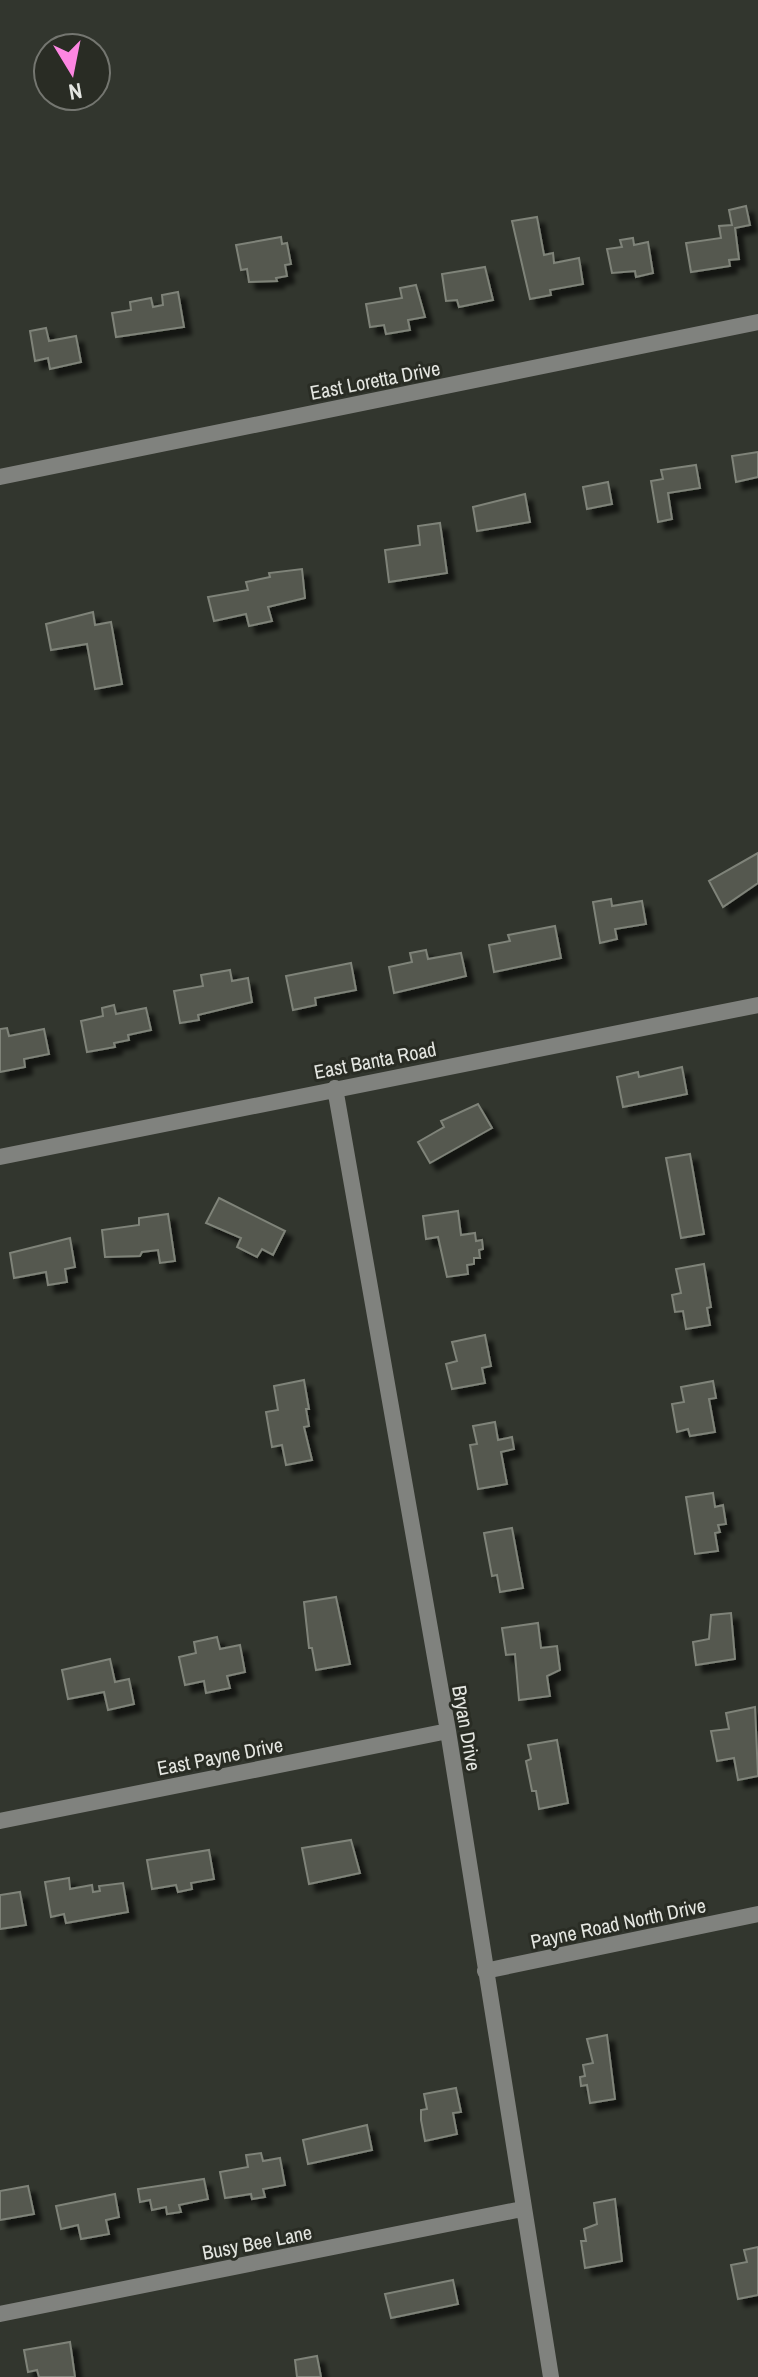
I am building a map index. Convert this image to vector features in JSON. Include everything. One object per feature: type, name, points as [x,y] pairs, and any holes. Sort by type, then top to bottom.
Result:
[{"type":"street","name":"East Loretta Drive","points":[[0,477],[758,322]]},
{"type":"street","name":"East Banta Road","points":[[0,1157],[758,1005]]},
{"type":"street","name":"Bryan Drive","points":[[335,1088],[448,1731],[551,2377]]},
{"type":"street","name":"East Payne Drive","points":[[0,1821],[448,1731]]},
{"type":"street","name":"Payne Road North Drive","points":[[485,1971],[758,1914]]},
{"type":"street","name":"Busy Bee Lane","points":[[0,2314],[522,2209]]},
{"type":"building","points":[[746,206],[750,225],[735,228],[739,259],[729,260],[730,266],[691,272],[686,243],[721,238],[719,226],[732,225],[729,210]]},
{"type":"building","points":[[537,217],[544,255],[553,253],[554,263],[579,258],[583,284],[550,290],[551,295],[530,299],[512,221]]},
{"type":"building","points":[[281,237],[282,244],[287,243],[291,264],[285,265],[287,276],[276,278],[277,281],[249,282],[247,269],[241,270],[236,245]]},
{"type":"building","points":[[633,238],[634,245],[648,242],[653,273],[636,277],[635,271],[612,273],[607,249],[622,247],[620,240]]},
{"type":"building","points":[[485,267],[493,300],[459,307],[457,300],[446,301],[442,274]]},
{"type":"building","points":[[416,285],[425,317],[408,320],[410,330],[386,334],[384,325],[370,327],[366,304],[402,298],[400,288]]},
{"type":"building","points":[[178,292],[184,327],[116,337],[112,313],[131,310],[130,302],[151,298],[153,307],[163,305],[162,295]]},
{"type":"building","points":[[46,328],[49,341],[76,336],[81,362],[50,369],[48,358],[35,361],[30,331]]},
{"type":"building","points":[[758,452],[758,477],[736,482],[732,456]]},
{"type":"building","points":[[696,465],[700,488],[668,493],[672,519],[658,522],[651,481],[663,479],[661,470]]},
{"type":"building","points":[[608,482],[612,504],[587,509],[583,487]]},
{"type":"building","points":[[525,494],[530,522],[477,531],[473,507]]},
{"type":"building","points":[[440,523],[447,573],[389,582],[385,550],[420,545],[418,526]]},
{"type":"building","points":[[302,569],[305,598],[268,607],[272,621],[249,626],[246,614],[214,621],[208,597],[248,590],[246,582],[270,577],[269,573]]},
{"type":"building","points":[[93,612],[95,625],[111,622],[122,684],[95,689],[87,644],[51,650],[46,624]]},
{"type":"building","points":[[758,853],[758,883],[723,907],[709,881]]},
{"type":"building","points":[[611,899],[612,906],[642,901],[646,924],[615,929],[617,939],[600,943],[593,902]]},
{"type":"building","points":[[555,926],[561,958],[494,972],[489,945],[510,941],[508,935]]},
{"type":"building","points":[[426,950],[428,959],[461,953],[466,976],[394,993],[389,967],[412,962],[410,953]]},
{"type":"building","points":[[351,963],[356,990],[315,998],[316,1005],[293,1010],[286,976]]},
{"type":"building","points":[[230,970],[232,981],[248,978],[252,1002],[198,1015],[199,1020],[180,1023],[174,991],[203,986],[201,975]]},
{"type":"building","points":[[114,1005],[116,1014],[146,1008],[151,1030],[128,1035],[129,1040],[114,1043],[115,1047],[87,1052],[81,1021],[103,1016],[102,1008]]},
{"type":"building","points":[[7,1028],[9,1036],[44,1029],[49,1054],[24,1059],[25,1067],[0,1072],[0,1029]]},
{"type":"building","points":[[682,1067],[687,1094],[623,1107],[617,1077],[638,1072],[639,1077]]},
{"type":"building","points":[[478,1104],[492,1128],[430,1163],[418,1142],[444,1127],[441,1121]]},
{"type":"building","points":[[690,1154],[704,1234],[681,1238],[666,1158]]},
{"type":"building","points":[[219,1198],[285,1231],[273,1255],[262,1249],[257,1257],[237,1247],[241,1238],[206,1223]]},
{"type":"building","points":[[458,1211],[461,1235],[475,1233],[476,1241],[482,1240],[483,1249],[479,1250],[480,1258],[474,1258],[474,1264],[467,1265],[468,1274],[447,1277],[438,1237],[426,1239],[423,1216]]},
{"type":"building","points":[[168,1214],[175,1261],[160,1263],[158,1250],[142,1252],[140,1256],[105,1257],[102,1230],[139,1225],[139,1218]]},
{"type":"building","points":[[70,1238],[75,1267],[65,1269],[67,1282],[48,1285],[46,1272],[14,1278],[10,1253]]},
{"type":"building","points":[[704,1264],[711,1307],[707,1308],[710,1325],[686,1329],[683,1311],[675,1312],[672,1295],[681,1293],[676,1269]]},
{"type":"building","points":[[485,1335],[491,1366],[482,1368],[485,1383],[452,1389],[446,1364],[457,1361],[452,1342]]},
{"type":"building","points":[[304,1380],[309,1426],[304,1427],[312,1460],[286,1465],[282,1445],[272,1447],[266,1412],[278,1410],[274,1386]]},
{"type":"building","points":[[713,1381],[716,1398],[709,1399],[715,1432],[690,1436],[688,1429],[677,1432],[672,1404],[684,1402],[681,1387]]},
{"type":"building","points":[[495,1422],[498,1440],[512,1437],[514,1449],[501,1452],[507,1484],[478,1489],[470,1445],[477,1444],[473,1426]]},
{"type":"building","points":[[713,1493],[715,1507],[723,1505],[726,1524],[718,1525],[720,1532],[715,1533],[718,1551],[695,1554],[686,1497]]},
{"type":"building","points":[[512,1528],[523,1588],[500,1592],[497,1575],[492,1576],[484,1533]]},
{"type":"building","points":[[336,1597],[350,1664],[316,1670],[312,1648],[309,1648],[304,1602]]},
{"type":"building","points":[[731,1613],[735,1659],[696,1665],[693,1642],[709,1639],[711,1615]]},
{"type":"building","points":[[538,1623],[541,1648],[557,1646],[560,1670],[547,1676],[550,1696],[519,1700],[515,1654],[506,1655],[502,1628]]},
{"type":"building","points":[[217,1637],[220,1649],[240,1645],[245,1672],[227,1676],[230,1688],[206,1693],[204,1681],[185,1685],[179,1657],[196,1653],[194,1642]]},
{"type":"building","points":[[110,1659],[115,1682],[129,1679],[134,1704],[108,1710],[104,1692],[68,1699],[62,1670]]},
{"type":"building","points":[[755,1707],[758,1776],[738,1780],[734,1758],[717,1761],[711,1731],[729,1729],[726,1713]]},
{"type":"building","points":[[557,1740],[568,1803],[539,1809],[526,1761],[531,1759],[528,1745]]},
{"type":"building","points":[[351,1840],[360,1873],[309,1884],[302,1848]]},
{"type":"building","points":[[209,1850],[214,1879],[191,1883],[192,1889],[178,1892],[176,1885],[152,1889],[147,1860]]},
{"type":"building","points":[[69,1878],[70,1889],[92,1885],[93,1892],[100,1891],[99,1886],[123,1883],[128,1912],[66,1923],[64,1914],[51,1917],[45,1882]]},
{"type":"building","points":[[20,1892],[26,1925],[0,1929],[0,1895]]},
{"type":"building","points":[[607,2035],[615,2099],[590,2103],[587,2085],[581,2086],[580,2077],[585,2076],[583,2065],[593,2063],[587,2039]]},
{"type":"building","points":[[456,2088],[461,2112],[453,2113],[457,2134],[425,2141],[421,2120],[421,2110],[427,2109],[424,2094]]},
{"type":"building","points":[[367,2125],[372,2150],[308,2164],[303,2140]]},
{"type":"building","points":[[261,2153],[263,2161],[280,2158],[285,2185],[263,2189],[265,2197],[252,2199],[251,2194],[225,2198],[220,2172],[248,2167],[246,2155]]},
{"type":"building","points":[[204,2179],[208,2199],[179,2205],[181,2212],[167,2214],[166,2207],[152,2210],[150,2200],[140,2202],[138,2189]]},
{"type":"building","points":[[28,2186],[34,2214],[0,2220],[0,2191]]},
{"type":"building","points":[[115,2194],[119,2217],[106,2220],[109,2234],[81,2239],[78,2225],[61,2229],[56,2206]]},
{"type":"building","points":[[615,2199],[622,2261],[585,2268],[581,2241],[586,2241],[584,2229],[597,2224],[594,2203]]},
{"type":"building","points":[[758,2247],[758,2295],[738,2299],[731,2265],[747,2262],[744,2250]]},
{"type":"building","points":[[453,2280],[458,2304],[391,2318],[385,2294]]},
{"type":"building","points":[[70,2342],[75,2377],[39,2377],[37,2370],[28,2372],[24,2350]]},
{"type":"building","points":[[317,2356],[321,2377],[297,2377],[295,2360]]}]
